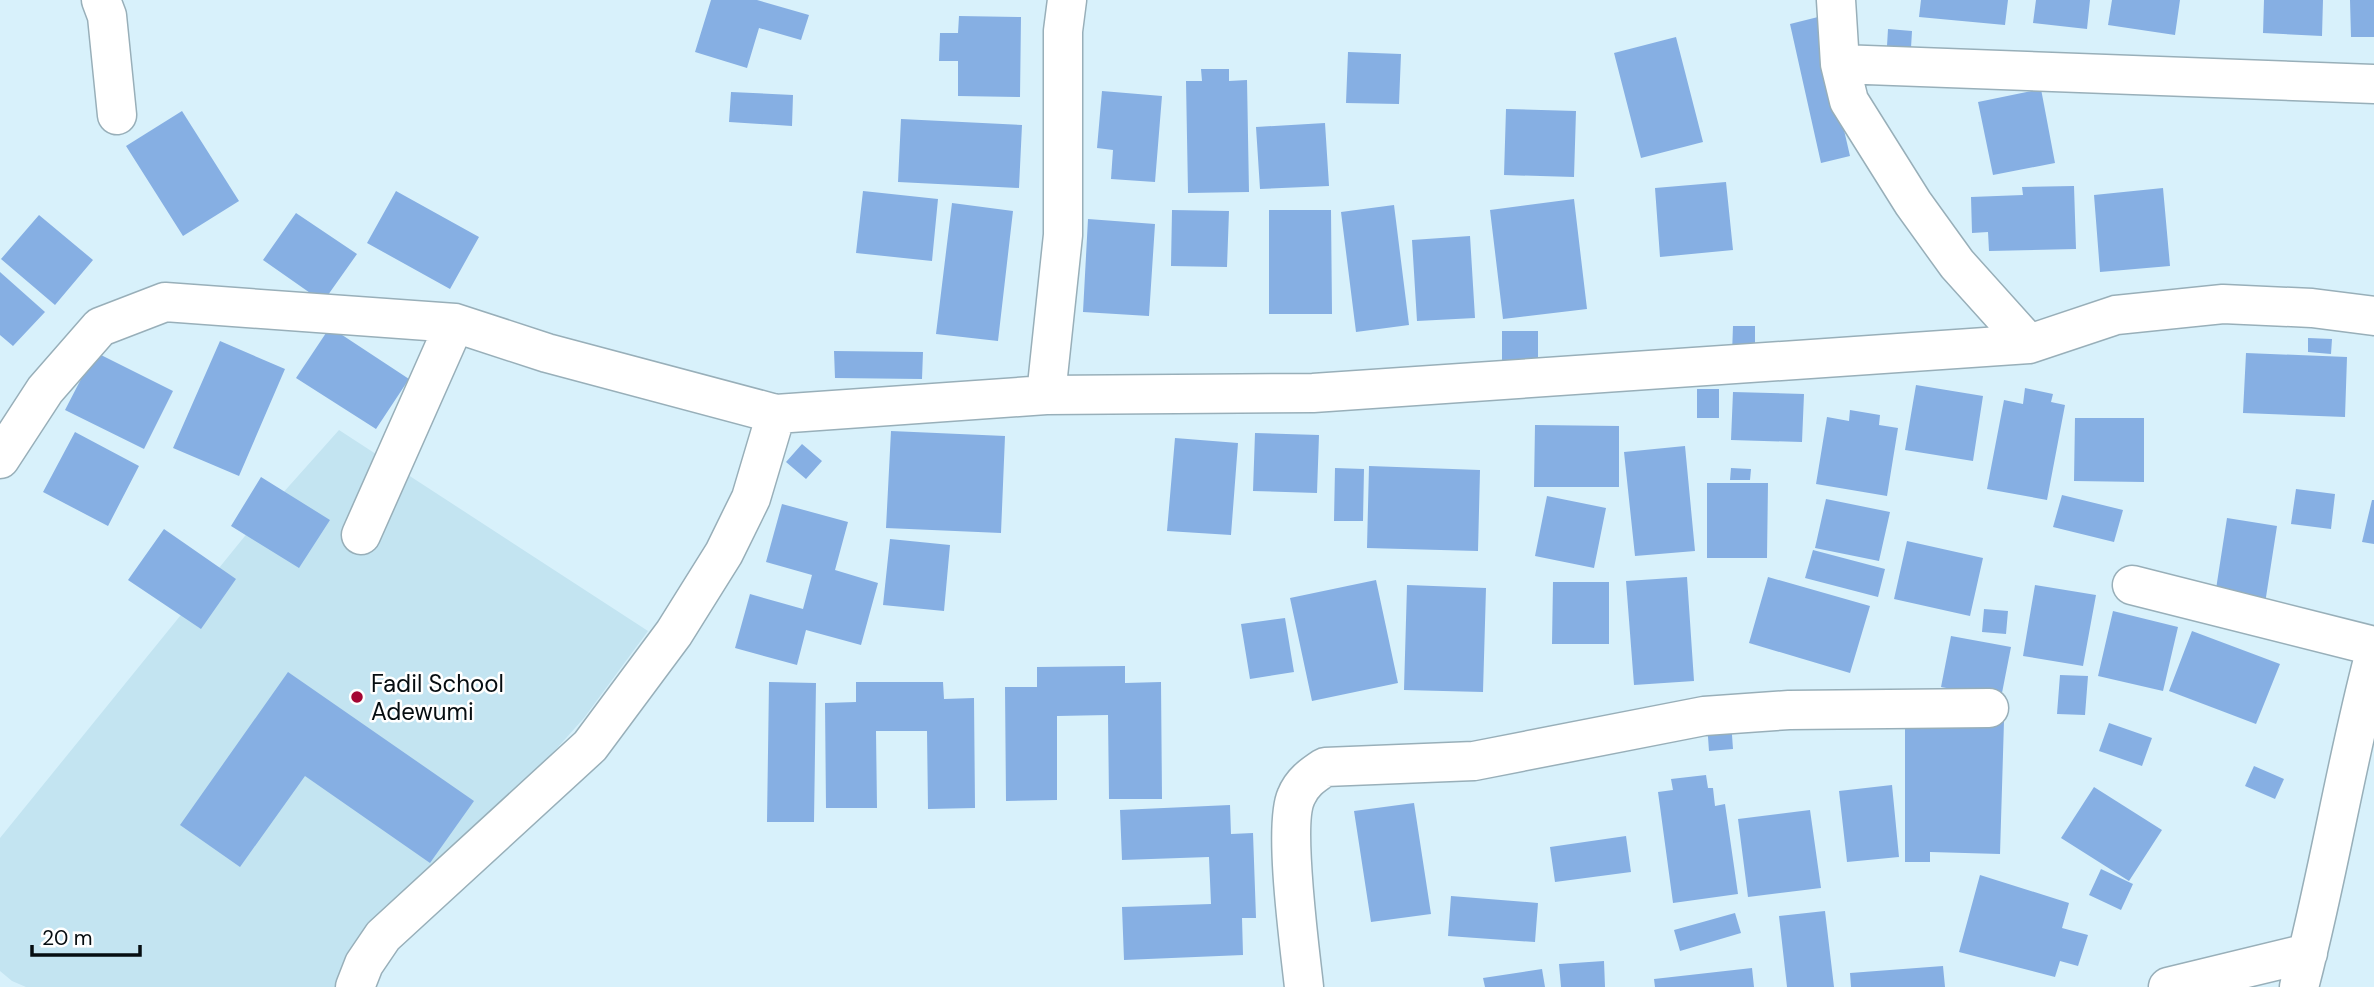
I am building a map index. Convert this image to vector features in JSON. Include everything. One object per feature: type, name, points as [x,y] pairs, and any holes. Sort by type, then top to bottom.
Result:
[{"type":"street","points":[[101,0],[107,16],[117,115]]},
{"type":"street","points":[[1046,396],[1063,235],[1063,31],[1067,0]]},
{"type":"street","points":[[1836,0],[1840,64],[1849,101],[1913,203],[1957,264],[2029,344]]},
{"type":"street","points":[[1840,64],[2374,84]]},
{"type":"street","points":[[0,459],[45,390],[100,327],[165,302],[455,323],[547,353],[776,414],[1046,396],[1313,393],[2029,344],[2116,315],[2223,304],[2312,308],[2374,316]]},
{"type":"street","points":[[361,535],[455,323]]},
{"type":"street","points":[[355,987],[364,964],[383,936],[590,746],[674,633],[724,553],[751,498],[776,414]]},
{"type":"street","points":[[2132,584],[2374,646]]},
{"type":"street","points":[[2168,987],[2303,970],[2322,900],[2374,656]]},
{"type":"street","points":[[1304,987],[1292,850],[1294,799],[1308,778],[1325,767],[1474,761],[1704,716],[1789,710],[1989,708]]},
{"type":"shaded area","name":"Fadil School Adewumi","points":[[339,430],[648,631],[584,718],[364,964],[350,987],[26,987],[12,981],[0,971],[0,838],[249,531]]},
{"type":"building","points":[[711,0],[757,0],[809,15],[801,40],[759,28],[747,68],[695,52]]},
{"type":"building","points":[[1921,0],[2008,0],[2005,25],[1919,17]]},
{"type":"building","points":[[2036,0],[2090,0],[2087,29],[2033,23]]},
{"type":"building","points":[[2112,0],[2180,0],[2175,35],[2108,25]]},
{"type":"building","points":[[2264,0],[2323,0],[2322,36],[2263,33]]},
{"type":"building","points":[[2350,0],[2374,0],[2374,37],[2351,37]]},
{"type":"building","points":[[959,16],[1021,17],[1020,97],[958,96],[958,61],[939,61],[940,33],[958,33]]},
{"type":"building","points":[[1818,17],[1850,156],[1821,163],[1790,24]]},
{"type":"building","points":[[1888,29],[1912,31],[1911,48],[1887,46]]},
{"type":"building","points":[[1676,37],[1703,142],[1641,158],[1614,53]]},
{"type":"building","points":[[1348,52],[1401,54],[1399,104],[1346,103]]},
{"type":"building","points":[[1201,69],[1229,69],[1229,81],[1247,80],[1249,192],[1188,193],[1186,81],[1202,81]]},
{"type":"building","points":[[2041,89],[2055,163],[1993,175],[1978,102]]},
{"type":"building","points":[[1102,91],[1162,96],[1155,182],[1111,179],[1113,150],[1097,148]]},
{"type":"building","points":[[731,92],[793,95],[792,126],[729,122]]},
{"type":"building","points":[[1506,109],[1576,111],[1574,177],[1504,175]]},
{"type":"building","points":[[182,111],[239,201],[183,236],[126,146]]},
{"type":"building","points":[[901,119],[1022,125],[1019,188],[898,182]]},
{"type":"building","points":[[1325,123],[1329,186],[1260,189],[1256,127]]},
{"type":"building","points":[[1726,182],[1733,250],[1660,257],[1655,188]]},
{"type":"building","points":[[2074,186],[2076,249],[1989,251],[1988,232],[1972,233],[1971,197],[2023,195],[2022,187]]},
{"type":"building","points":[[2163,188],[2170,266],[2100,272],[2094,195]]},
{"type":"building","points":[[396,191],[479,237],[450,289],[367,243]]},
{"type":"building","points":[[863,191],[938,199],[932,261],[856,253]]},
{"type":"building","points":[[1574,199],[1587,309],[1503,319],[1490,210]]},
{"type":"building","points":[[952,203],[1013,211],[998,341],[936,334]]},
{"type":"building","points":[[1394,205],[1409,325],[1356,332],[1341,212]]},
{"type":"building","points":[[1172,210],[1229,211],[1227,267],[1171,266]]},
{"type":"building","points":[[1269,210],[1331,210],[1332,314],[1269,314]]},
{"type":"building","points":[[296,213],[357,254],[323,302],[263,260]]},
{"type":"building","points":[[39,215],[93,260],[55,305],[1,259]]},
{"type":"building","points":[[1088,219],[1155,224],[1149,316],[1083,312]]},
{"type":"building","points":[[1470,236],[1475,318],[1417,321],[1412,240]]},
{"type":"building","points":[[0,272],[45,312],[13,346],[0,335]]},
{"type":"building","points":[[1733,326],[1755,326],[1755,354],[1732,354]]},
{"type":"building","points":[[330,327],[409,379],[376,429],[296,378]]},
{"type":"building","points":[[1502,331],[1538,331],[1538,360],[1502,361]]},
{"type":"building","points":[[2308,338],[2332,339],[2331,354],[2308,352]]},
{"type":"building","points":[[220,341],[285,369],[239,476],[173,448]]},
{"type":"building","points":[[834,351],[923,352],[922,379],[835,378]]},
{"type":"building","points":[[95,352],[173,391],[144,449],[65,410]]},
{"type":"building","points":[[2246,353],[2347,357],[2345,417],[2243,413]]},
{"type":"building","points":[[1916,385],[1983,396],[1973,461],[1905,450]]},
{"type":"building","points":[[2025,388],[2053,394],[2051,402],[2065,405],[2047,500],[1987,489],[2004,400],[2023,404]]},
{"type":"building","points":[[1697,389],[1719,389],[1719,418],[1697,418]]},
{"type":"building","points":[[1733,392],[1804,394],[1802,442],[1731,440]]},
{"type":"building","points":[[1850,410],[1880,415],[1879,425],[1898,428],[1887,496],[1816,484],[1827,417],[1849,421]]},
{"type":"building","points":[[2075,418],[2144,418],[2144,482],[2074,481]]},
{"type":"building","points":[[1535,425],[1619,426],[1619,487],[1534,487]]},
{"type":"building","points":[[891,431],[1005,436],[1001,533],[886,528]]},
{"type":"building","points":[[75,432],[139,466],[108,526],[43,492]]},
{"type":"building","points":[[1255,433],[1319,435],[1317,493],[1253,491]]},
{"type":"building","points":[[1175,438],[1238,443],[1231,535],[1167,531]]},
{"type":"building","points":[[802,444],[822,461],[806,479],[786,462]]},
{"type":"building","points":[[1685,446],[1695,551],[1635,556],[1624,452]]},
{"type":"building","points":[[1369,466],[1480,470],[1478,551],[1367,548]]},
{"type":"building","points":[[1335,468],[1364,469],[1363,521],[1334,521]]},
{"type":"building","points":[[1731,468],[1751,469],[1750,480],[1730,480]]},
{"type":"building","points":[[261,477],[330,520],[299,568],[231,526]]},
{"type":"building","points":[[1707,483],[1768,483],[1767,558],[1707,558]]},
{"type":"building","points":[[2296,489],[2335,494],[2331,529],[2291,524]]},
{"type":"building","points":[[2062,495],[2123,510],[2114,542],[2053,527]]},
{"type":"building","points":[[1547,496],[1606,508],[1594,568],[1535,556]]},
{"type":"building","points":[[1826,499],[1890,512],[1879,561],[1815,548]]},
{"type":"building","points":[[2374,500],[2374,544],[2362,542]]},
{"type":"building","points":[[782,504],[848,522],[835,570],[878,583],[861,645],[806,630],[797,665],[735,648],[750,594],[803,609],[812,575],[766,562]]},
{"type":"building","points":[[2227,518],[2277,526],[2264,610],[2214,602]]},
{"type":"building","points":[[164,529],[236,579],[201,629],[128,580]]},
{"type":"building","points":[[890,539],[950,545],[944,611],[883,605]]},
{"type":"building","points":[[1907,541],[1983,558],[1970,616],[1894,599]]},
{"type":"building","points":[[1813,550],[1885,569],[1878,597],[1805,578]]},
{"type":"building","points":[[1687,577],[1694,681],[1634,685],[1626,581]]},
{"type":"building","points":[[1768,577],[1870,606],[1850,673],[1749,643]]},
{"type":"building","points":[[1376,580],[1398,683],[1312,701],[1290,598]]},
{"type":"building","points":[[1553,582],[1609,582],[1609,644],[1552,644]]},
{"type":"building","points":[[1407,585],[1486,588],[1483,692],[1404,690]]},
{"type":"building","points":[[2035,585],[2096,595],[2083,666],[2023,656]]},
{"type":"building","points":[[1984,609],[2008,611],[2006,634],[1982,632]]},
{"type":"building","points":[[2113,611],[2178,627],[2163,691],[2098,676]]},
{"type":"building","points":[[1285,618],[1294,672],[1250,679],[1241,624]]},
{"type":"building","points":[[2192,631],[2280,664],[2256,724],[2169,691]]},
{"type":"building","points":[[1951,636],[2011,647],[2001,698],[1941,687]]},
{"type":"building","points":[[1125,666],[1125,683],[1161,682],[1162,799],[1109,799],[1108,715],[1057,716],[1057,800],[1006,801],[1005,687],[1037,687],[1037,667]]},
{"type":"building","points":[[288,672],[474,801],[430,863],[305,776],[240,867],[180,825]]},
{"type":"building","points":[[2060,675],[2088,676],[2085,715],[2057,714]]},
{"type":"building","points":[[769,682],[816,683],[814,822],[767,822]]},
{"type":"building","points":[[856,682],[943,682],[944,699],[974,698],[975,808],[928,809],[927,731],[876,731],[877,808],[826,808],[825,703],[856,702]]},
{"type":"building","points":[[1941,719],[2004,721],[2000,854],[1930,852],[1930,862],[1905,862],[1905,725]]},
{"type":"building","points":[[1731,721],[1733,749],[1709,751],[1707,723]]},
{"type":"building","points":[[2109,723],[2152,738],[2142,766],[2099,751]]},
{"type":"building","points":[[2254,766],[2284,779],[2275,799],[2245,786]]},
{"type":"building","points":[[1706,775],[1708,788],[1713,788],[1715,806],[1725,804],[1738,894],[1673,903],[1658,792],[1673,790],[1671,779]]},
{"type":"building","points":[[1892,785],[1899,857],[1847,862],[1839,791]]},
{"type":"building","points":[[2094,787],[2162,830],[2129,881],[2061,838]]},
{"type":"building","points":[[1414,803],[1431,914],[1371,922],[1354,811]]},
{"type":"building","points":[[1230,805],[1231,834],[1253,833],[1256,918],[1242,918],[1243,955],[1124,960],[1122,907],[1211,904],[1209,857],[1122,860],[1120,810]]},
{"type":"building","points":[[1810,810],[1821,888],[1748,897],[1738,819]]},
{"type":"building","points":[[1626,836],[1631,872],[1555,882],[1550,847]]},
{"type":"building","points":[[2101,869],[2133,884],[2121,910],[2089,895]]},
{"type":"building","points":[[1980,875],[2069,903],[2062,928],[2088,935],[2078,966],[2060,961],[2055,977],[1959,952]]},
{"type":"building","points":[[1451,896],[1538,903],[1535,942],[1448,936]]},
{"type":"building","points":[[1825,911],[1834,987],[1787,987],[1779,916]]},
{"type":"building","points":[[1735,913],[1741,933],[1680,951],[1674,930]]},
{"type":"building","points":[[1604,961],[1605,987],[1561,987],[1559,964]]},
{"type":"building","points":[[1943,966],[1945,987],[1851,987],[1850,973]]},
{"type":"building","points":[[1752,968],[1754,987],[1655,987],[1654,979]]},
{"type":"building","points":[[1542,969],[1545,987],[1485,987],[1483,978]]},
{"type":"place","name":"Fadil School Adewumi","points":[[357,697]]}]
